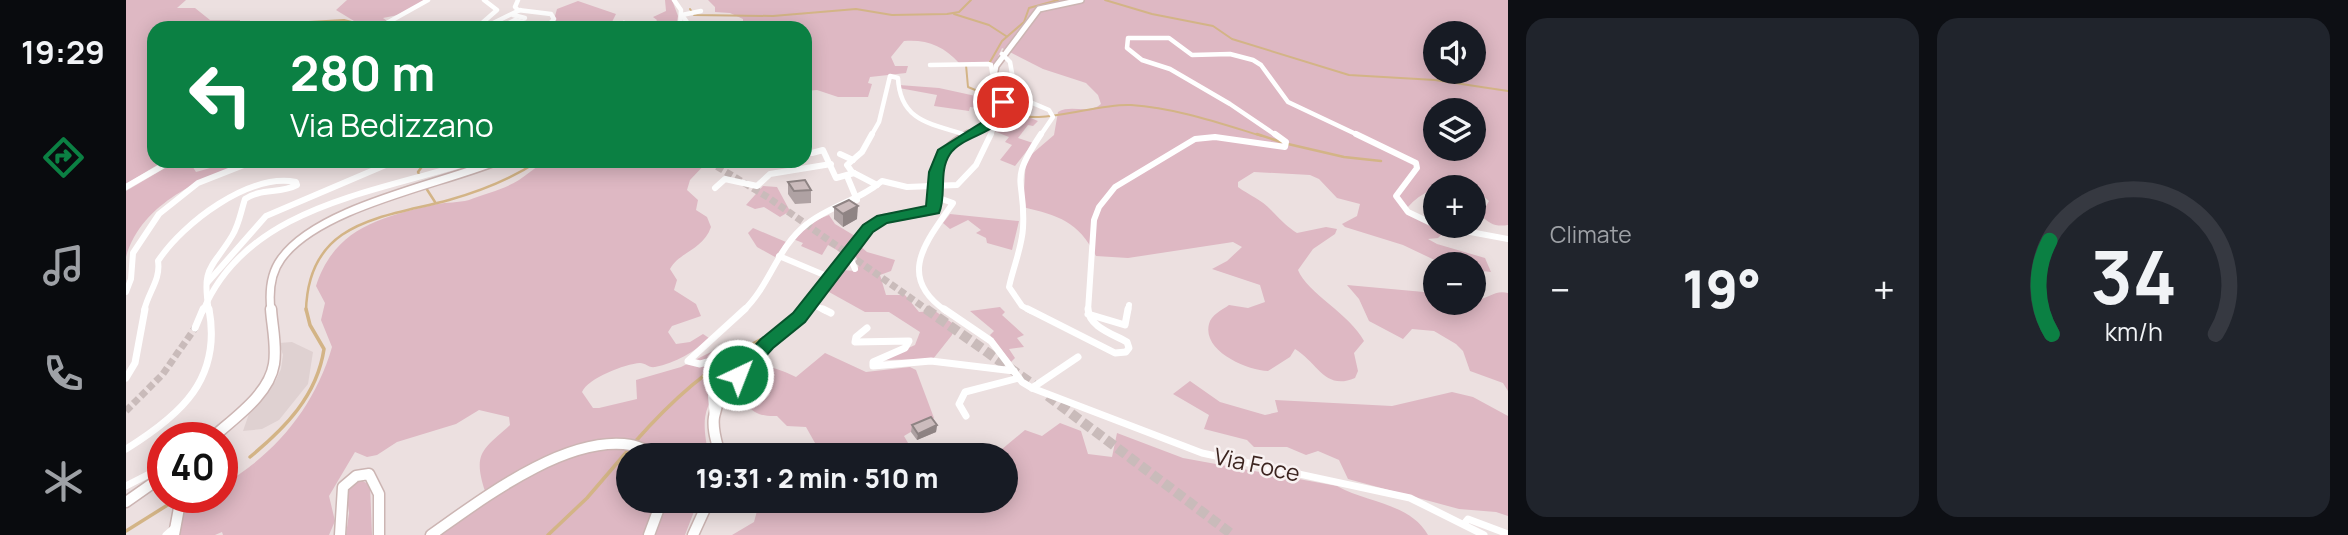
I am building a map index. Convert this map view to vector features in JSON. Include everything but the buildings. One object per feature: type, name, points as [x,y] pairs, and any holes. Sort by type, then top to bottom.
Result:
[{"type":"street","points":[[390,21],[428,0]]},
{"type":"street","points":[[484,0],[497,10],[489,21]]},
{"type":"street","points":[[517,10],[518,0]]},
{"type":"street","points":[[674,0],[681,21]]},
{"type":"street","points":[[993,78],[1002,54],[1030,26],[1039,9],[1081,0]]},
{"type":"street","points":[[495,21],[517,10],[551,14],[552,21]]},
{"type":"street","points":[[681,18],[701,11]]},
{"type":"street","points":[[509,15],[525,18]]},
{"type":"street","points":[[509,15],[518,21]]},
{"type":"street","points":[[681,18],[684,21]]},
{"type":"street","points":[[1002,54],[1010,62],[1016,96],[1049,110],[1054,117],[1021,164],[1018,177],[1023,228],[1009,287],[1022,306],[1115,353],[1128,350],[1127,342],[1096,325],[1088,314],[1097,206],[1118,182],[1198,138],[1217,137],[1271,147],[1285,147],[1286,142],[1170,69],[1132,54],[1126,42],[1130,37],[1169,38],[1192,55],[1230,54],[1254,60],[1261,65],[1288,102],[1416,163],[1417,168],[1396,196],[1408,212],[1423,219]]},
{"type":"street","points":[[714,415],[724,394],[740,372],[810,303],[848,252],[878,221],[931,212],[936,197],[934,186],[938,164],[945,150],[992,122],[1004,107],[994,88],[991,65],[930,65]]},
{"type":"street","points":[[840,154],[851,158],[859,154],[879,122],[891,75],[898,78],[898,96],[913,118],[967,135]]},
{"type":"street","points":[[854,149],[847,165],[854,173],[879,183],[907,187],[955,186],[970,173],[994,128],[992,122]]},
{"type":"street","points":[[812,153],[823,150],[836,178],[854,173]]},
{"type":"street","points":[[812,167],[831,164]]},
{"type":"street","points":[[126,187],[159,168]]},
{"type":"street","points":[[126,292],[131,279],[133,253],[164,208],[198,183],[236,168]]},
{"type":"street","points":[[206,284],[272,212],[377,168]]},
{"type":"street","points":[[195,328],[214,286],[230,266],[287,223],[337,200],[449,168]]},
{"type":"street","points":[[227,422],[271,376],[274,362],[269,307],[271,279],[280,259],[295,244],[331,220],[482,168]]},
{"type":"street","points":[[715,188],[725,179],[757,187],[770,174],[807,168]]},
{"type":"street","points":[[846,176],[857,200]]},
{"type":"street","points":[[126,378],[135,363],[147,298],[160,274],[158,261],[166,247],[232,195],[282,181],[296,181],[298,185],[288,190],[259,192],[246,197],[233,235],[208,267],[206,284],[213,343],[195,389],[174,415],[126,449]]},
{"type":"street","points":[[718,443],[711,390],[722,366],[713,360],[700,364],[688,361],[756,299],[791,238],[807,223],[857,200],[879,183]]},
{"type":"street","name":"Via Foce","points":[[936,197],[953,203],[927,237],[921,250],[918,271],[920,282],[933,301],[990,341],[1016,374],[1032,388],[1202,453],[1410,498],[1484,535]]},
{"type":"street","points":[[1486,235],[1508,239]]},
{"type":"street","points":[[848,252],[853,258],[855,269]]},
{"type":"street","points":[[779,256],[829,277]]},
{"type":"street","points":[[810,303],[831,313]]},
{"type":"street","points":[[1088,314],[1125,325],[1129,305]]},
{"type":"street","points":[[867,328],[856,337],[855,342],[868,344],[909,341],[905,348],[873,362],[873,366],[931,362],[1016,374]]},
{"type":"street","points":[[1032,388],[1077,357]]},
{"type":"street","points":[[966,416],[959,404],[965,392],[1016,374]]},
{"type":"street","points":[[431,535],[496,490],[556,460],[608,442],[616,443]]},
{"type":"street","points":[[340,535],[342,515],[338,500],[341,490],[350,478],[360,474],[369,474],[375,479],[380,508],[379,535]]},
{"type":"street","points":[[126,486],[147,475]]},
{"type":"street","points":[[126,502],[147,487]]},
{"type":"street","points":[[166,535],[175,531],[178,513]]},
{"type":"street","points":[[649,535],[657,513]]},
{"type":"street","points":[[693,535],[703,513]]},
{"type":"street","points":[[1464,524],[1468,519],[1508,534]]},
{"type":"shaded area","points":[[126,0],[186,0],[177,8],[195,8],[210,20],[240,20],[147,21],[147,168],[152,168],[126,184]]},
{"type":"shaded area","points":[[347,0],[425,0],[398,15],[383,18],[387,21],[354,21],[336,10]]},
{"type":"shaded area","points":[[665,0],[672,0],[677,21],[656,21],[653,17],[666,11]]},
{"type":"shaded area","points":[[708,0],[1508,0],[1508,225],[1496,225],[1486,220],[1486,206],[1489,201],[1486,199],[1486,175],[1423,175],[1423,195],[1404,212],[1423,221],[1423,238],[1438,238],[1428,239],[1464,252],[1423,252],[1423,254],[1403,245],[1345,227],[1342,224],[1357,216],[1360,204],[1337,198],[1319,179],[1310,175],[1254,172],[1238,182],[1238,187],[1264,203],[1297,233],[1326,227],[1337,229],[1335,234],[1313,249],[1298,270],[1310,287],[1358,331],[1364,341],[1354,353],[1358,371],[1355,378],[1345,381],[1336,381],[1322,374],[1295,349],[1290,357],[1268,371],[1259,370],[1228,357],[1212,343],[1209,334],[1212,318],[1229,305],[1248,308],[1265,302],[1260,285],[1212,269],[1227,261],[1242,247],[1233,242],[1128,258],[1096,256],[1074,227],[1057,217],[1023,207],[1026,159],[1054,135],[1058,112],[1091,109],[1101,104],[1098,95],[1086,83],[1043,69],[1002,48],[995,63],[959,63],[941,48],[927,43],[904,41],[891,57],[895,66],[908,66],[906,73],[870,77],[868,83],[872,84],[868,97],[838,97],[812,90],[812,21],[743,21],[730,13],[715,12],[715,7]]},
{"type":"shaded area","points":[[578,1],[616,14],[612,21],[554,21],[557,9]]},
{"type":"shaded area","points":[[899,85],[939,88],[994,100],[992,110],[970,107],[969,111],[934,106],[937,95],[899,88]]},
{"type":"shaded area","points":[[1009,109],[1038,121],[1033,126],[1028,125],[1018,138],[1033,143],[1015,166],[1000,160],[1012,145],[1005,142],[1009,137],[994,131]]},
{"type":"shaded area","points":[[165,168],[193,168],[196,172],[210,168],[232,168],[193,185],[159,207],[145,221],[126,257],[126,191]]},
{"type":"shaded area","points":[[535,168],[701,168],[690,180],[687,190],[698,200],[696,210],[707,217],[711,227],[702,241],[679,258],[670,269],[677,280],[674,290],[696,304],[701,316],[672,326],[668,332],[676,344],[690,342],[703,334],[709,338],[670,363],[653,367],[642,363],[633,364],[617,369],[591,382],[582,392],[593,408],[599,408],[637,399],[636,380],[681,367],[715,350],[730,352],[741,360],[710,402],[705,423],[707,443],[616,443],[616,513],[693,513],[685,535],[437,535],[488,500],[543,470],[540,465],[485,491],[480,459],[487,446],[510,425],[509,417],[479,410],[456,424],[397,442],[377,455],[367,457],[355,452],[329,496],[335,521],[329,535],[223,535],[222,532],[215,535],[178,535],[181,513],[238,513],[238,475],[276,443],[304,408],[315,389],[332,347],[321,320],[325,303],[316,286],[324,266],[335,250],[363,228],[380,220],[437,204],[469,200],[507,186]]},
{"type":"shaded area","points":[[763,186],[777,187],[790,211],[780,217],[764,207],[755,209],[746,205]]},
{"type":"shaded area","points":[[950,214],[1019,221],[1012,250],[987,243],[986,238],[976,233],[981,230],[968,220],[950,229],[943,223]]},
{"type":"shaded area","points":[[829,215],[835,224],[855,236],[842,253],[828,245],[822,255],[801,246],[803,243],[793,239],[811,222]]},
{"type":"shaded area","points":[[753,228],[786,242],[775,257],[757,247],[748,233]]},
{"type":"shaded area","points":[[859,245],[867,252],[895,260],[891,271],[880,275],[886,295],[905,295],[919,312],[935,311],[955,325],[952,335],[933,359],[882,360],[915,345],[920,332],[889,312],[865,312],[829,292],[828,287],[841,270],[857,271],[859,264],[853,250]]},
{"type":"shaded area","points":[[1347,285],[1423,292],[1423,315],[1486,315],[1486,297],[1508,293],[1508,391],[1503,383],[1470,371],[1463,351],[1434,331],[1412,329],[1403,339],[1369,321],[1359,299]]},
{"type":"shaded area","points":[[1000,307],[1005,312],[1002,315],[1024,335],[1017,338],[1024,347],[1009,349],[1015,358],[1011,362],[990,335],[994,331],[970,311]]},
{"type":"shaded area","points":[[292,342],[313,352],[308,384],[279,420],[262,429],[243,431],[253,402],[275,382],[281,369],[283,355],[279,343]]},
{"type":"shaded area","points":[[825,353],[866,372],[910,367],[916,370],[934,418],[904,436],[908,443],[815,443],[806,427],[787,426],[777,416],[756,413],[735,388],[745,371],[752,367],[778,369],[796,377]]},
{"type":"shaded area","points":[[1190,381],[1220,402],[1265,415],[1278,412],[1275,400],[1392,406],[1452,392],[1473,397],[1508,416],[1508,516],[1496,512],[1459,509],[1348,479],[1339,460],[1318,451],[1306,455],[1287,447],[1254,447],[1247,440],[1204,429],[1209,415],[1173,394]]},
{"type":"shaded area","points":[[1060,423],[1081,431],[1088,454],[1112,457],[1117,433],[1183,458],[1337,486],[1399,510],[1420,524],[1428,535],[732,535],[754,522],[756,513],[1018,513],[1018,443],[1009,443],[1025,430],[1042,436]]},
{"type":"shaded area","points":[[361,480],[370,485],[372,535],[346,535],[349,513],[346,491]]},
{"type":"waterway","points":[[690,9],[694,15],[773,16],[856,9],[892,15],[947,14],[959,12],[971,0]]},
{"type":"waterway","points":[[990,62],[1002,41],[1024,22],[1029,8],[1058,0]]},
{"type":"waterway","points":[[1105,0],[1152,14],[1213,26],[1232,39],[1349,75],[1435,80],[1508,91]]},
{"type":"waterway","points":[[954,14],[989,25],[1006,36]]},
{"type":"waterway","points":[[326,21],[348,21]]},
{"type":"waterway","points":[[966,65],[968,87],[985,94],[1001,95],[1009,106],[1021,106],[1028,116]]},
{"type":"waterway","points":[[1028,116],[1052,116],[1131,105],[1181,113],[1262,136]]},
{"type":"waterway","points":[[1009,112],[1028,116]]},
{"type":"waterway","points":[[1257,134],[1281,142]]},
{"type":"waterway","points":[[1288,144],[1344,157],[1381,161]]},
{"type":"waterway","points":[[420,176],[418,172],[421,168]]},
{"type":"waterway","points":[[306,310],[310,281],[320,258],[334,241],[353,228],[375,219],[484,189],[527,168]]},
{"type":"waterway","points":[[426,188],[435,202]]},
{"type":"waterway","points":[[250,457],[298,410],[314,382],[324,349],[310,325],[306,310]]},
{"type":"waterway","points":[[634,443],[692,385],[724,361],[760,340]]},
{"type":"waterway","points":[[548,535],[587,498],[616,464]]},
{"type":"waterway","points":[[126,531],[155,513]]},
{"type":"tunnel","points":[[720,168],[769,198],[929,311]]},
{"type":"tunnel","points":[[926,309],[1038,388]]},
{"type":"tunnel","points":[[126,411],[163,374],[195,328]]},
{"type":"tunnel","points":[[1048,396],[1233,535]]},
{"type":"route","points":[[738,375],[767,344],[799,317],[868,228],[883,219],[931,212],[936,197],[936,172],[945,150],[1000,116],[1003,102]]}]
